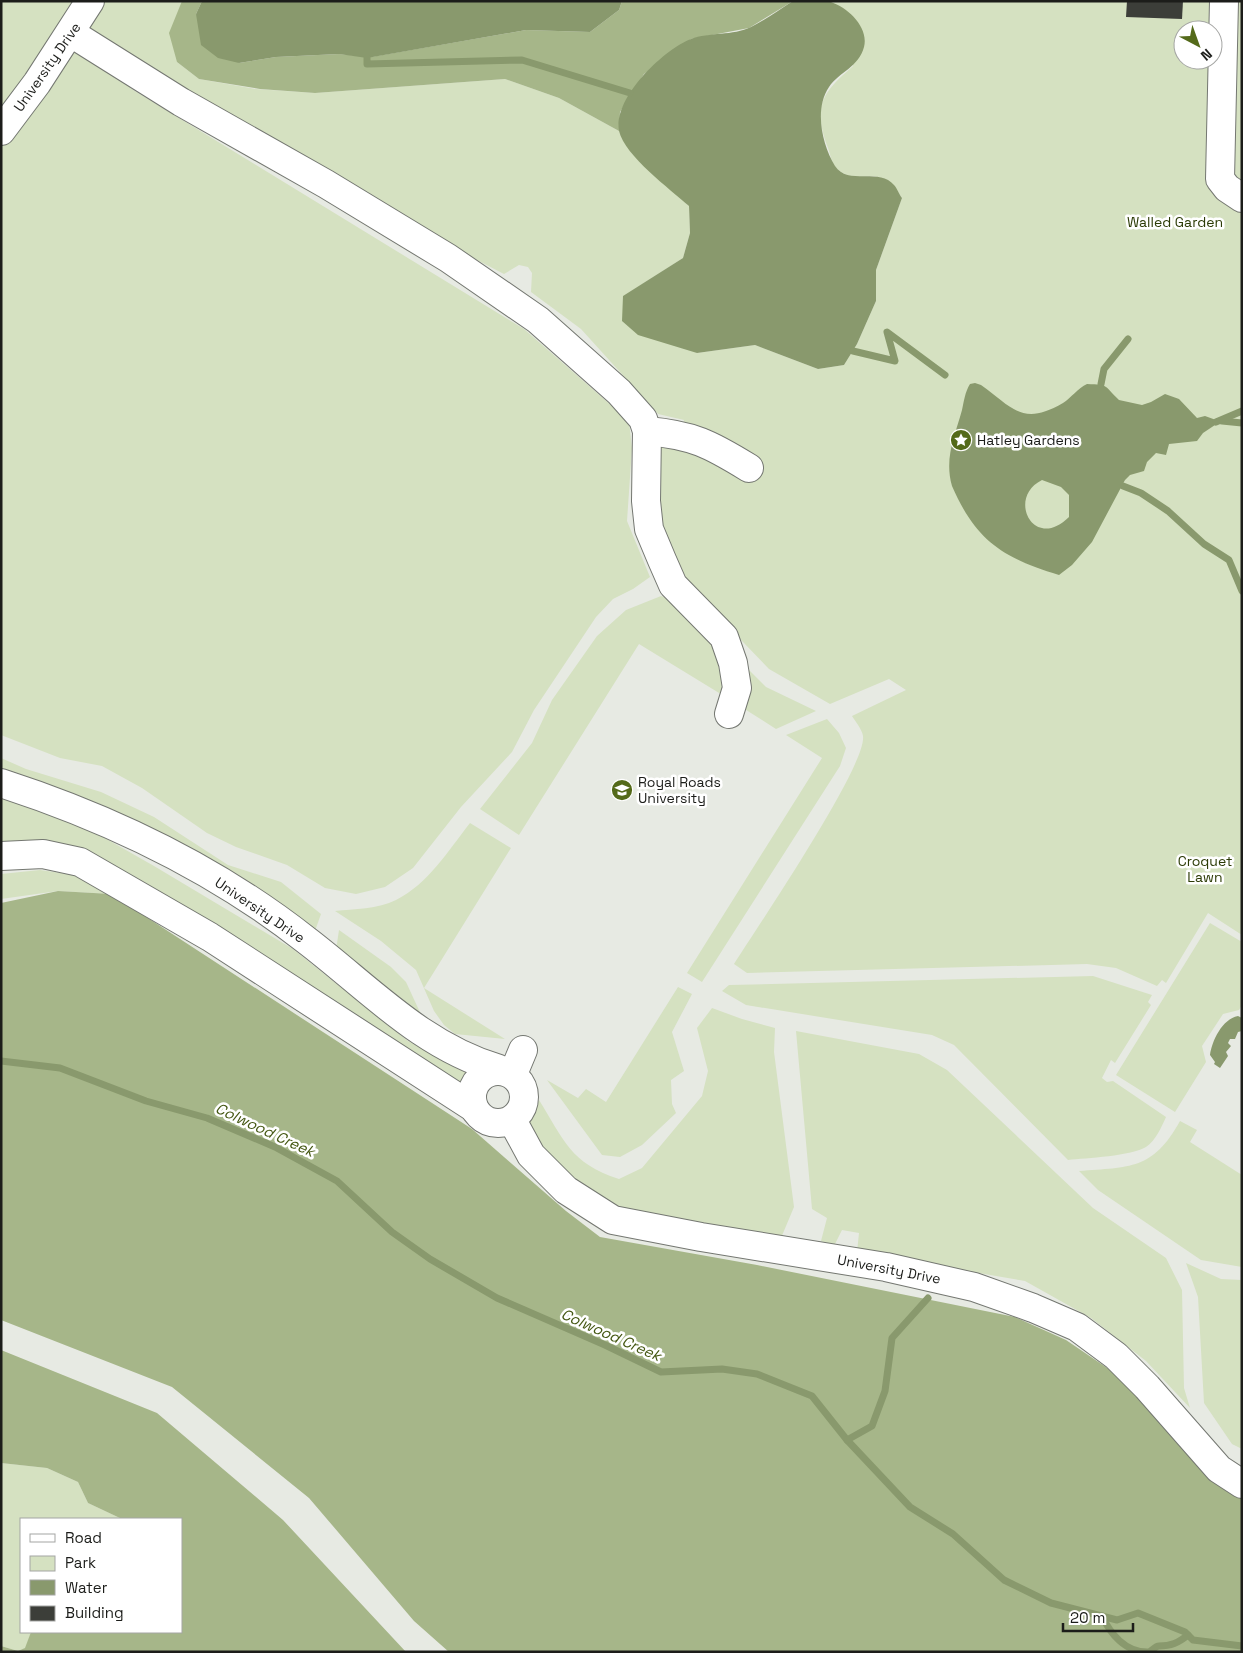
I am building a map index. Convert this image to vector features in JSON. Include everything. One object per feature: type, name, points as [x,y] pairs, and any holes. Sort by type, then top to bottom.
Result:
[{"type":"street","name":"University Drive","points":[[1,131],[71,33],[90,1]]},
{"type":"street","points":[[1224,1],[1232,59],[1220,179],[1227,188],[1242,198]]},
{"type":"street","points":[[71,33],[181,102],[326,184],[448,258],[538,320],[619,392],[643,419],[647,431],[646,501],[649,529],[673,584],[724,637],[733,662],[736,688],[729,714]]},
{"type":"street","points":[[647,431],[680,434],[715,447],[749,468]]},
{"type":"street","name":"University Drive","points":[[1,783],[40,796],[97,820],[203,872],[306,939],[418,1031],[474,1062],[512,1064]]},
{"type":"street","points":[[1,856],[43,854],[80,862],[88,866],[210,937],[474,1108],[483,1119],[498,1124],[512,1120],[524,1106],[524,1088],[512,1064],[482,1075],[472,1090],[474,1108]]},
{"type":"street","name":"University Drive","points":[[512,1120],[531,1155],[566,1190],[612,1220],[701,1237],[886,1267],[974,1287],[1033,1308],[1077,1327],[1116,1356],[1147,1387],[1219,1469],[1242,1484]]},
{"type":"green space","points":[[1,1],[191,1],[177,62],[199,79],[256,89],[315,93],[505,79],[559,98],[619,131],[631,152],[689,206],[690,233],[683,258],[624,296],[697,353],[755,345],[818,369],[844,365],[857,344],[876,301],[876,270],[902,198],[893,186],[885,180],[877,177],[845,174],[837,169],[831,159],[821,121],[823,101],[834,84],[853,66],[829,1],[1242,1],[1242,935],[1208,913],[1166,983],[1162,980],[1157,986],[1116,968],[1087,964],[747,973],[734,964],[786,884],[848,779],[860,753],[863,736],[852,716],[906,690],[889,679],[830,704],[769,669],[688,585],[668,555],[657,514],[660,446],[678,445],[684,420],[658,414],[581,329],[531,292],[532,273],[528,267],[519,265],[504,274],[417,229],[144,67],[130,88],[524,329],[629,421],[632,448],[627,521],[650,577],[633,589],[613,599],[596,617],[534,710],[512,752],[461,807],[413,868],[385,887],[356,894],[325,888],[287,865],[236,847],[207,833],[142,788],[102,766],[60,758],[1,735]]},
{"type":"green space","points":[[661,596],[677,602],[721,646],[724,696],[639,644],[519,835],[480,809],[532,743],[552,700],[597,636],[626,610]]},
{"type":"green space","points":[[748,669],[766,687],[816,711],[776,729],[743,708]]},
{"type":"green space","points":[[827,719],[839,733],[846,748],[840,766],[702,982],[687,973],[822,758],[786,735]]},
{"type":"green space","points":[[1,758],[26,769],[101,792],[154,817],[228,865],[281,882],[321,914],[315,931],[1,773]]},
{"type":"green space","points":[[1,795],[59,812],[293,949],[408,1041],[468,1071],[461,1087],[82,850],[1,847]]},
{"type":"green space","points":[[470,823],[511,848],[424,988],[505,1039],[455,1034],[444,1025],[434,1011],[416,970],[381,941],[335,911],[382,905],[396,900],[407,893],[437,866]]},
{"type":"green space","points":[[40,870],[75,875],[111,894],[58,891],[1,899],[1,874]]},
{"type":"green space","points":[[1210,923],[1242,942],[1242,1005],[1239,1010],[1223,1014],[1202,1046],[1206,1062],[1175,1112],[1116,1075]]},
{"type":"green space","points":[[339,930],[391,967],[406,982],[424,1021],[336,950]]},
{"type":"green space","points":[[1093,976],[1152,995],[1148,1002],[1151,1005],[1115,1063],[1111,1060],[1102,1078],[1107,1082],[1113,1081],[1166,1117],[1158,1134],[1146,1147],[1120,1155],[1068,1160],[954,1045],[932,1035],[746,1005],[722,991],[729,985]]},
{"type":"green space","points":[[678,987],[692,994],[672,1032],[684,1071],[671,1080],[672,1104],[676,1113],[642,1145],[620,1157],[602,1155],[547,1080],[578,1098],[586,1089],[606,1102]]},
{"type":"green space","points":[[712,1008],[775,1028],[774,1052],[794,1207],[781,1238],[625,1213],[571,1182],[541,1150],[524,1123],[533,1113],[539,1100],[562,1138],[579,1158],[589,1166],[619,1179],[642,1168],[702,1096],[708,1071],[697,1028]]},
{"type":"green space","points":[[796,1031],[919,1054],[947,1070],[1093,1208],[1166,1258],[1182,1290],[1184,1388],[1190,1408],[1146,1361],[1091,1318],[1025,1281],[857,1252],[859,1233],[842,1230],[834,1246],[821,1241],[827,1218],[812,1209]]},
{"type":"green space","points":[[1180,1121],[1197,1130],[1190,1142],[1242,1175],[1242,1267],[1201,1260],[1098,1190],[1079,1171],[1138,1163],[1160,1149]]},
{"type":"green space","points":[[1186,1263],[1221,1279],[1242,1280],[1242,1449],[1232,1444],[1204,1403],[1198,1297]]},
{"type":"green space","points":[[1,1463],[47,1468],[78,1482],[88,1503],[120,1518],[20,1518],[20,1633],[31,1633],[26,1648],[18,1651],[1,1646]]},
{"type":"shaded area","points":[[182,1],[202,1],[196,14],[239,63],[276,57],[339,54],[371,57],[526,30],[590,32],[619,10],[622,1],[793,1],[749,28],[691,39],[644,74],[620,112],[619,131],[559,98],[505,79],[315,93],[260,89],[199,79],[177,62],[169,33]]},
{"type":"shaded area","points":[[58,891],[111,894],[472,1129],[566,1211],[600,1237],[757,1265],[1015,1317],[1066,1340],[1119,1376],[1242,1493],[1242,1652],[449,1652],[414,1621],[309,1498],[172,1387],[1,1320],[1,903]]},
{"type":"shaded area","points":[[1,1350],[157,1413],[283,1520],[406,1652],[1,1652],[1,1646],[18,1651],[25,1648],[31,1633],[182,1633],[182,1518],[120,1518],[88,1503],[78,1482],[47,1468],[1,1463]]},
{"type":"water","points":[[202,1],[622,1],[619,10],[590,32],[526,30],[367,58],[339,54],[276,57],[239,63],[218,58],[201,45],[196,14]]},
{"type":"water","points":[[793,1],[831,2],[844,9],[856,19],[860,26],[865,40],[858,60],[833,82],[824,96],[821,116],[823,138],[830,157],[841,172],[848,175],[880,177],[888,180],[895,186],[902,198],[876,270],[876,301],[857,344],[844,365],[818,369],[755,345],[697,353],[638,335],[622,321],[623,296],[683,258],[690,233],[689,206],[649,172],[623,141],[619,131],[619,118],[624,104],[632,90],[654,64],[680,45],[705,35],[744,30]]},
{"type":"water","points":[[970,384],[981,385],[1010,407],[1027,414],[1049,410],[1063,403],[1087,384],[1103,386],[1119,400],[1142,405],[1165,394],[1179,399],[1197,418],[1205,416],[1216,420],[1215,425],[1203,433],[1197,441],[1169,444],[1166,455],[1156,453],[1147,462],[1144,471],[1130,475],[1125,480],[1092,542],[1072,565],[1059,575],[1022,562],[994,545],[971,521],[952,486],[949,466],[951,447]],"holes":[[[1042,480],[1061,487],[1069,495],[1069,517],[1056,526],[1045,529],[1036,525],[1029,518],[1025,509],[1026,498],[1031,488]]]},
{"type":"water","points":[[1238,1016],[1242,1018],[1242,1031],[1238,1032],[1235,1039],[1230,1039],[1228,1043],[1231,1046],[1226,1052],[1228,1056],[1220,1068],[1214,1064],[1215,1062],[1210,1055],[1213,1043],[1227,1021]]},
{"type":"building","points":[[1127,1],[1183,1],[1182,19],[1126,17]]},
{"type":"waterway","points":[[367,58],[367,64],[522,60],[630,93]]},
{"type":"waterway","points":[[853,351],[895,361],[887,332],[945,375]]},
{"type":"waterway","points":[[1101,384],[1104,369],[1128,339]]},
{"type":"waterway","points":[[1216,422],[1242,411]]},
{"type":"waterway","points":[[1222,421],[1242,423]]},
{"type":"waterway","points":[[1123,486],[1141,493],[1168,511],[1204,544],[1229,560],[1242,591]]},
{"type":"waterway","name":"Colwood Creek","points":[[1,1061],[60,1068],[146,1101],[207,1118],[275,1147],[337,1181],[392,1232],[430,1259],[497,1298],[605,1345],[661,1372],[722,1369],[757,1374],[812,1396],[847,1440],[910,1507],[953,1534],[1004,1580],[1051,1603],[1117,1620],[1138,1613],[1185,1632],[1193,1640],[1242,1646]]},
{"type":"waterway","points":[[847,1440],[872,1426],[885,1391],[892,1338],[928,1298]]},
{"type":"waterway","points":[[1102,1616],[1109,1629],[1120,1641],[1126,1646],[1140,1651],[1149,1652],[1158,1646],[1174,1644],[1188,1635]]},
{"type":"place","name":"Hatley Gardens","points":[[961,440]]},
{"type":"place","name":"Royal Roads University","points":[[622,790]]},
{"type":"park label","name":"Walled Garden","points":[[1175,222]]},
{"type":"park label","name":"Croquet Lawn","points":[[1205,870]]}]
